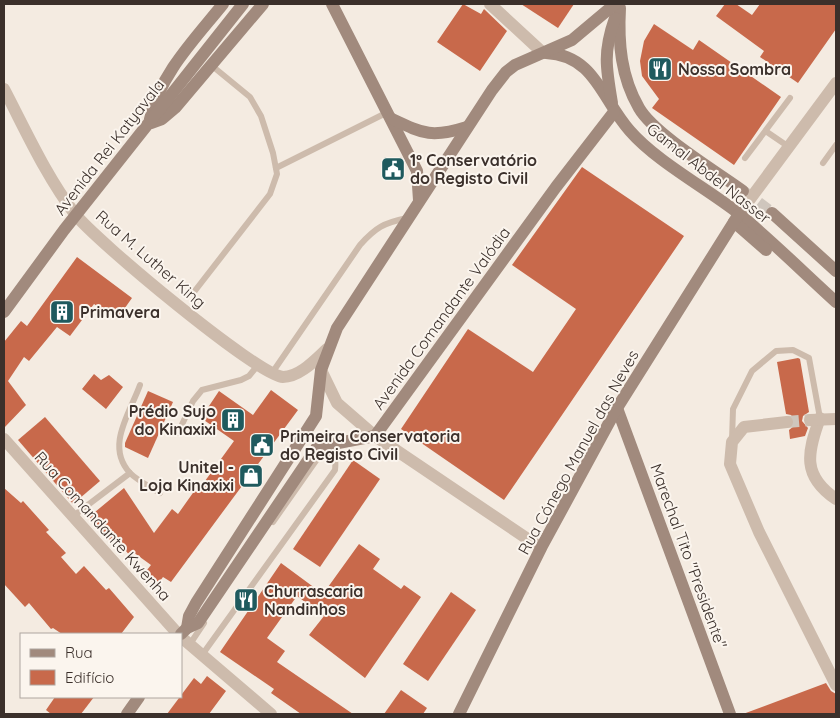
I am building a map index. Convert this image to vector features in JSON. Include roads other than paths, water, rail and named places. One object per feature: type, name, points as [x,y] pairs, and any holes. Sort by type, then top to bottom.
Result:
[{"type":"main road","points":[[149,124],[154,99],[162,84],[223,4]]},
{"type":"main road","name":"Avenida Rei Katyavala","points":[[4,312],[76,215],[242,4]]},
{"type":"main road","points":[[149,124],[168,115],[263,4]]},
{"type":"main road","points":[[332,4],[417,171],[419,202]]},
{"type":"main road","points":[[183,636],[189,616],[316,416],[321,370],[336,328],[492,90],[514,65],[572,40],[619,5]]},
{"type":"main road","points":[[613,109],[606,55],[609,36],[619,5]]},
{"type":"main road","name":"Gamal Abdel Nasser","points":[[619,5],[620,55],[625,76],[639,108],[649,121],[743,191]]},
{"type":"main road","name":"Gamal Abdel Nasser","points":[[543,53],[565,56],[579,62],[613,109],[641,143],[737,218],[836,302]]},
{"type":"main road","name":"Avenida Comandante Valódia","points":[[183,636],[198,623],[317,447],[375,436],[613,109]]},
{"type":"main road","points":[[390,115],[428,133],[442,135],[467,127]]},
{"type":"main road","name":"Gamal Abdel Nasser","points":[[772,213],[836,271]]},
{"type":"main road","name":"Gamal Abdel Nasser","points":[[737,218],[836,312]]},
{"type":"main road","name":"Rua Cónego Manuel das Neves","points":[[459,714],[541,548],[617,408],[737,218]]},
{"type":"main road","name":"Marechal Tito \"Presidente\"","points":[[617,408],[730,714]]},
{"type":"main road","points":[[127,714],[138,698]]},
{"type":"street","points":[[490,4],[543,53]]},
{"type":"street","points":[[737,218],[836,83]]},
{"type":"street","name":"Rua M. Luther King","points":[[4,89],[53,180],[76,215],[190,315],[258,365],[283,377],[296,374],[327,349]]},
{"type":"street","points":[[321,370],[337,403],[375,436],[541,548]]},
{"type":"street","points":[[836,418],[815,419],[809,459],[816,482],[836,499]]},
{"type":"street","points":[[787,422],[744,427],[732,442],[730,464],[760,532],[836,685]]},
{"type":"street","name":"Rua Comandante Kwenha","points":[[4,439],[72,517],[180,633]]},
{"type":"street","name":"Rua Comandante Kwenha","points":[[183,636],[202,655],[271,714]]},
{"type":"lane","points":[[194,292],[270,194],[275,183],[276,168],[261,116],[250,98],[212,65]]},
{"type":"lane","points":[[745,158],[767,132],[790,98]]},
{"type":"lane","points":[[276,168],[390,115]]},
{"type":"lane","points":[[767,132],[789,147]]},
{"type":"lane","points":[[824,163],[836,145]]},
{"type":"lane","points":[[272,373],[360,245],[371,232],[385,223],[408,218]]},
{"type":"lane","points":[[732,442],[733,409],[752,371],[776,351],[793,350],[809,358],[815,419]]},
{"type":"lane","points":[[178,434],[193,401],[202,390],[241,380],[249,376],[258,365]]},
{"type":"lane","points":[[140,385],[122,423],[120,455],[130,473],[160,493]]},
{"type":"lane","points":[[183,636],[320,455],[328,453],[333,456],[336,460],[335,470],[202,655]]},
{"type":"lane","points":[[72,517],[130,473]]},
{"type":"tunnel","points":[[744,192],[772,213]]},
{"type":"tunnel","points":[[787,422],[810,420]]},
{"type":"place","name":"Nossa Sombra","points":[[660,69]]},
{"type":"place","name":"1º Conservatório do Registo Civil","points":[[393,169]]},
{"type":"place","name":"Primavera","points":[[62,312]]},
{"type":"place","name":"Prédio Sujo do Kinaxixi","points":[[233,420]]},
{"type":"place","name":"Primeira Conservatoria do Registo Civil","points":[[262,445]]},
{"type":"place","name":"Unitel - Loja Kinaxixi","points":[[251,476]]},
{"type":"place","name":"Churrascaria Nandinhos","points":[[246,600]]}]
